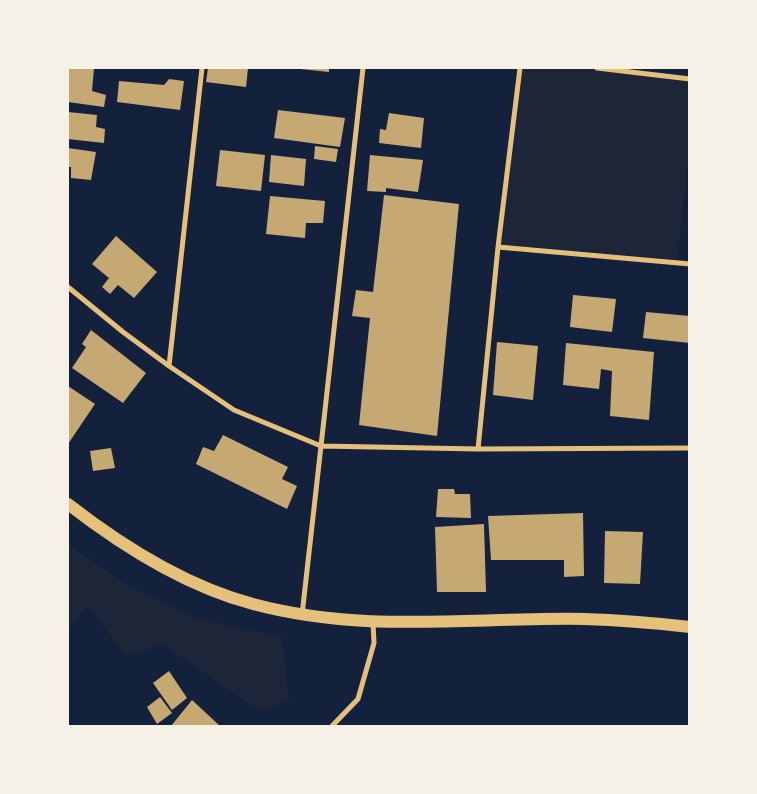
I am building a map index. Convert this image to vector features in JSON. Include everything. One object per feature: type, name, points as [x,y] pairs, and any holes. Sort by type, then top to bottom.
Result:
[{"type":"main road","points":[[68,504],[136,552],[192,581],[251,604],[302,615],[373,623],[584,619],[690,627]]},
{"type":"street","points":[[169,366],[202,68]]},
{"type":"street","points":[[302,615],[363,68]]},
{"type":"street","points":[[478,449],[498,247],[520,68]]},
{"type":"street","points":[[597,68],[690,79]]},
{"type":"street","points":[[498,247],[690,264]]},
{"type":"street","points":[[68,287],[123,332],[234,410],[321,446],[478,449],[690,448]]},
{"type":"street","points":[[332,726],[358,700],[374,643],[373,623]]},
{"type":"shaded area","points":[[520,68],[597,68],[689,79],[689,151],[677,263],[498,247]]},
{"type":"shaded area","points":[[68,544],[128,586],[199,618],[282,638],[289,700],[262,712],[162,644],[127,657],[88,605],[68,630]]},
{"type":"building","points":[[68,68],[94,68],[92,91],[106,95],[104,107],[68,102]]},
{"type":"building","points":[[208,68],[248,68],[246,87],[206,82]]},
{"type":"building","points":[[291,68],[329,68],[329,72]]},
{"type":"building","points":[[169,79],[184,81],[180,110],[117,102],[119,81],[164,85]]},
{"type":"building","points":[[278,110],[345,118],[340,147],[274,138]]},
{"type":"building","points":[[68,112],[97,115],[96,127],[105,129],[104,143],[68,139]]},
{"type":"building","points":[[389,113],[424,118],[421,148],[379,143],[380,129],[386,130]]},
{"type":"building","points":[[315,146],[338,149],[336,162],[314,159]]},
{"type":"building","points":[[68,148],[96,152],[91,180],[71,178],[71,167],[68,167]]},
{"type":"building","points":[[220,150],[265,155],[261,191],[216,186]]},
{"type":"building","points":[[271,155],[306,159],[304,186],[269,182]]},
{"type":"building","points":[[370,155],[423,160],[418,192],[386,188],[386,192],[367,191]]},
{"type":"building","points":[[384,195],[459,204],[437,436],[359,425],[370,318],[352,316],[356,290],[373,292]]},
{"type":"building","points":[[270,196],[325,201],[323,223],[306,223],[305,238],[266,234]]},
{"type":"building","points":[[116,236],[157,272],[134,298],[118,285],[110,294],[102,287],[109,278],[92,264]]},
{"type":"building","points":[[573,295],[616,299],[612,332],[570,327]]},
{"type":"building","points":[[646,312],[690,316],[690,343],[643,338]]},
{"type":"building","points":[[91,330],[146,373],[123,403],[72,368],[86,347],[82,344]]},
{"type":"building","points":[[497,342],[538,346],[533,400],[493,395]]},
{"type":"building","points":[[566,343],[654,352],[649,420],[610,416],[612,371],[601,369],[599,389],[563,385]]},
{"type":"building","points":[[68,386],[95,404],[68,444]]},
{"type":"building","points":[[223,435],[288,467],[282,479],[297,486],[287,509],[196,464],[203,447],[214,451]]},
{"type":"building","points":[[111,448],[115,468],[93,471],[90,451]]},
{"type":"building","points":[[438,489],[454,489],[455,494],[470,494],[471,518],[436,517]]},
{"type":"building","points":[[583,513],[584,576],[564,577],[564,560],[491,560],[488,516]]},
{"type":"building","points":[[484,524],[486,592],[437,592],[435,527]]},
{"type":"building","points":[[605,531],[643,532],[640,584],[604,583]]},
{"type":"building","points":[[169,671],[187,698],[172,710],[153,683]]},
{"type":"building","points":[[160,697],[172,713],[157,724],[147,707]]},
{"type":"building","points":[[192,700],[220,726],[171,726]]}]
